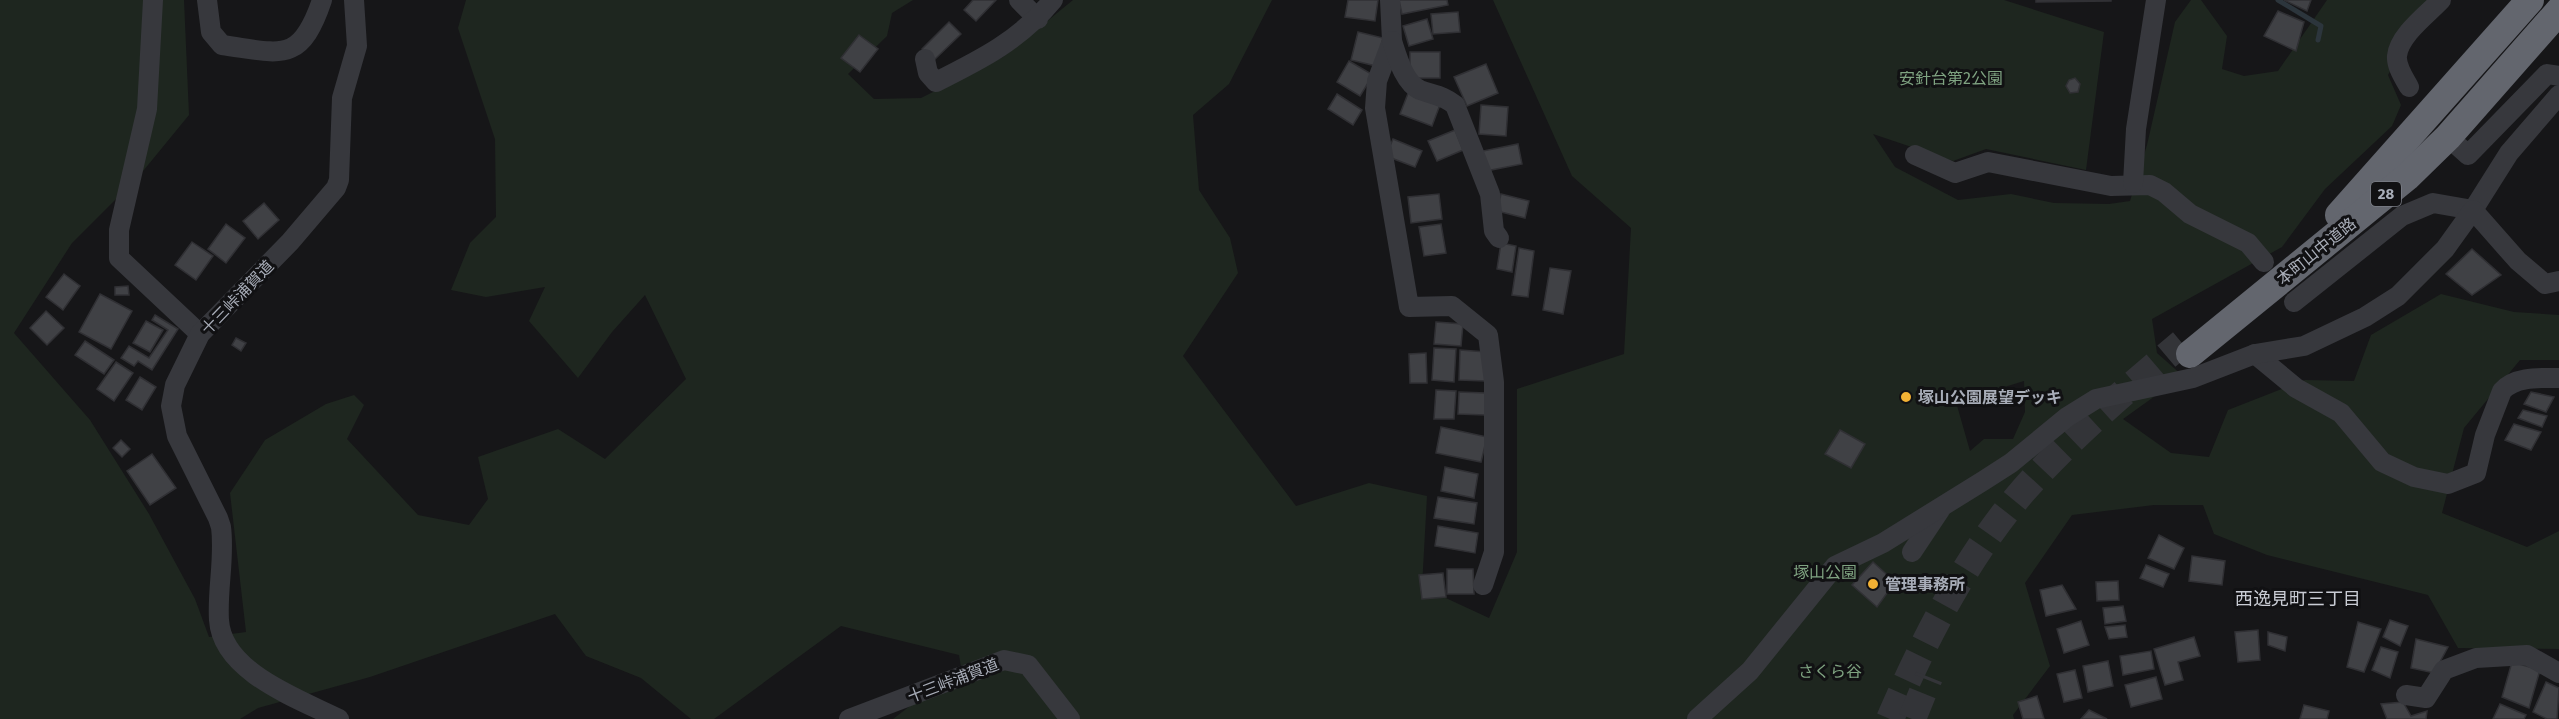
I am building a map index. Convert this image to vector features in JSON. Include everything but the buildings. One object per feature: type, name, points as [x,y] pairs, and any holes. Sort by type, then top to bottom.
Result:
[{"type":"highway","name":"本町山中道路","points":[[2530,0],[2321,233],[2186,349],[2407,177],[2448,137],[2559,11]]},
{"type":"street","points":[[153,0],[147,110],[119,230],[118,258],[200,334]]},
{"type":"street","points":[[207,0],[211,32],[222,45],[274,52],[290,50],[300,44],[313,26],[322,0]]},
{"type":"street","name":"十三峠浦賀道","points":[[339,719],[262,680],[246,668],[223,641],[219,621],[221,527],[182,451],[171,405],[175,385],[200,334],[291,243],[336,188],[339,180],[343,89],[357,46],[354,0]]},
{"type":"street","points":[[1019,0],[1038,18]]},
{"type":"street","points":[[925,59],[928,73],[936,82],[993,54],[1038,18],[1053,0]]},
{"type":"street","points":[[1390,0],[1392,41],[1402,69],[1417,89],[1445,96],[1455,105],[1490,194],[1494,231],[1499,238]]},
{"type":"street","points":[[2133,183],[2138,118],[2156,0]]},
{"type":"street","points":[[2409,87],[2401,73],[2397,57],[2402,42],[2441,0]]},
{"type":"street","points":[[1392,41],[1377,81],[1375,108],[1409,306],[1452,306],[1488,335],[1494,382],[1494,552],[1483,585]]},
{"type":"street","points":[[2448,137],[2468,155],[2547,74],[2559,76]]},
{"type":"street","points":[[1697,719],[1750,671],[1835,566],[1883,543],[2011,463],[2067,417],[2096,399],[2193,378],[2255,354],[2304,346],[2365,317],[2390,301],[2445,249],[2509,153],[2559,95]]},
{"type":"street","points":[[1915,155],[1955,172],[1988,162],[2111,186],[2133,183],[2150,185],[2164,192],[2190,214],[2248,243],[2264,262]]},
{"type":"street","points":[[2294,302],[2402,216],[2433,203],[2473,210],[2518,261],[2545,284],[2559,281]]},
{"type":"street","points":[[2255,354],[2296,388],[2341,413],[2382,462],[2414,477],[2448,484],[2476,473],[2485,435],[2502,391],[2507,385],[2536,379],[2559,378]]},
{"type":"street","points":[[1912,552],[1945,503]]},
{"type":"street","points":[[2406,695],[2426,698],[2444,670],[2476,658],[2527,655],[2559,673]]},
{"type":"street","name":"十三峠浦賀道","points":[[849,719],[1004,660],[1021,662],[1034,671],[1070,719]]},
{"type":"green space","points":[[0,0],[184,0],[189,115],[139,176],[72,243],[14,333],[90,420],[149,514],[195,599],[209,637],[246,632],[230,493],[265,440],[326,404],[354,395],[364,405],[347,439],[418,515],[469,525],[488,499],[478,457],[558,429],[605,459],[686,379],[645,295],[612,332],[578,378],[529,321],[545,287],[486,297],[451,290],[470,243],[496,217],[495,139],[458,28],[466,0],[913,0],[892,13],[887,36],[848,74],[874,99],[921,98],[1003,57],[1073,0],[1272,0],[1229,84],[1193,115],[1199,190],[1230,238],[1238,273],[1183,356],[1296,506],[1369,483],[1427,496],[1422,587],[1489,618],[1517,552],[1517,389],[1624,354],[1631,228],[1572,176],[1493,0],[2004,0],[2104,32],[2086,170],[1986,149],[1953,161],[1873,134],[1895,167],[1958,200],[2011,194],[2054,203],[2109,204],[2130,201],[2147,145],[2175,22],[2191,0],[2201,0],[2227,36],[2222,69],[2244,76],[2278,71],[2327,0],[2430,0],[2388,75],[2401,105],[2392,126],[2325,189],[2282,247],[2152,319],[2157,353],[2183,376],[2123,419],[2171,453],[2209,457],[2228,410],[2305,380],[2354,381],[2371,335],[2441,294],[2514,312],[2559,315],[2559,360],[2520,360],[2464,428],[2442,513],[2527,547],[2559,531],[2559,649],[2458,648],[2428,595],[2267,555],[2214,534],[2203,505],[2154,505],[2072,515],[2025,583],[2050,666],[2013,715],[2014,719],[893,719],[961,667],[959,655],[841,626],[714,719],[691,719],[641,678],[586,656],[555,614],[370,677],[258,708],[240,719],[0,719]],"holes":[[[2024,381],[2025,412],[2013,439],[1984,439],[1970,451],[1956,402]]]},
{"type":"waterway","points":[[2278,0],[2321,26],[2318,40]]},
{"type":"tunnel","points":[[1890,719],[1917,659],[1948,600],[1982,544],[2001,518],[2040,472],[2079,433],[2182,343]]},
{"type":"tunnel","points":[[1912,719],[1929,677]]},
{"type":"place","name":"塚山公園展望デッキ","points":[[1906,397]]},
{"type":"place","name":"管理事務所","points":[[1873,584]]},
{"type":"district","name":"西逸見町三丁目","points":[[2298,599]]},
{"type":"park label","name":"安針台第2公園","points":[[1951,78]]},
{"type":"park label","name":"塚山公園","points":[[1825,572]]},
{"type":"park label","name":"さくら谷","points":[[1830,671]]}]
